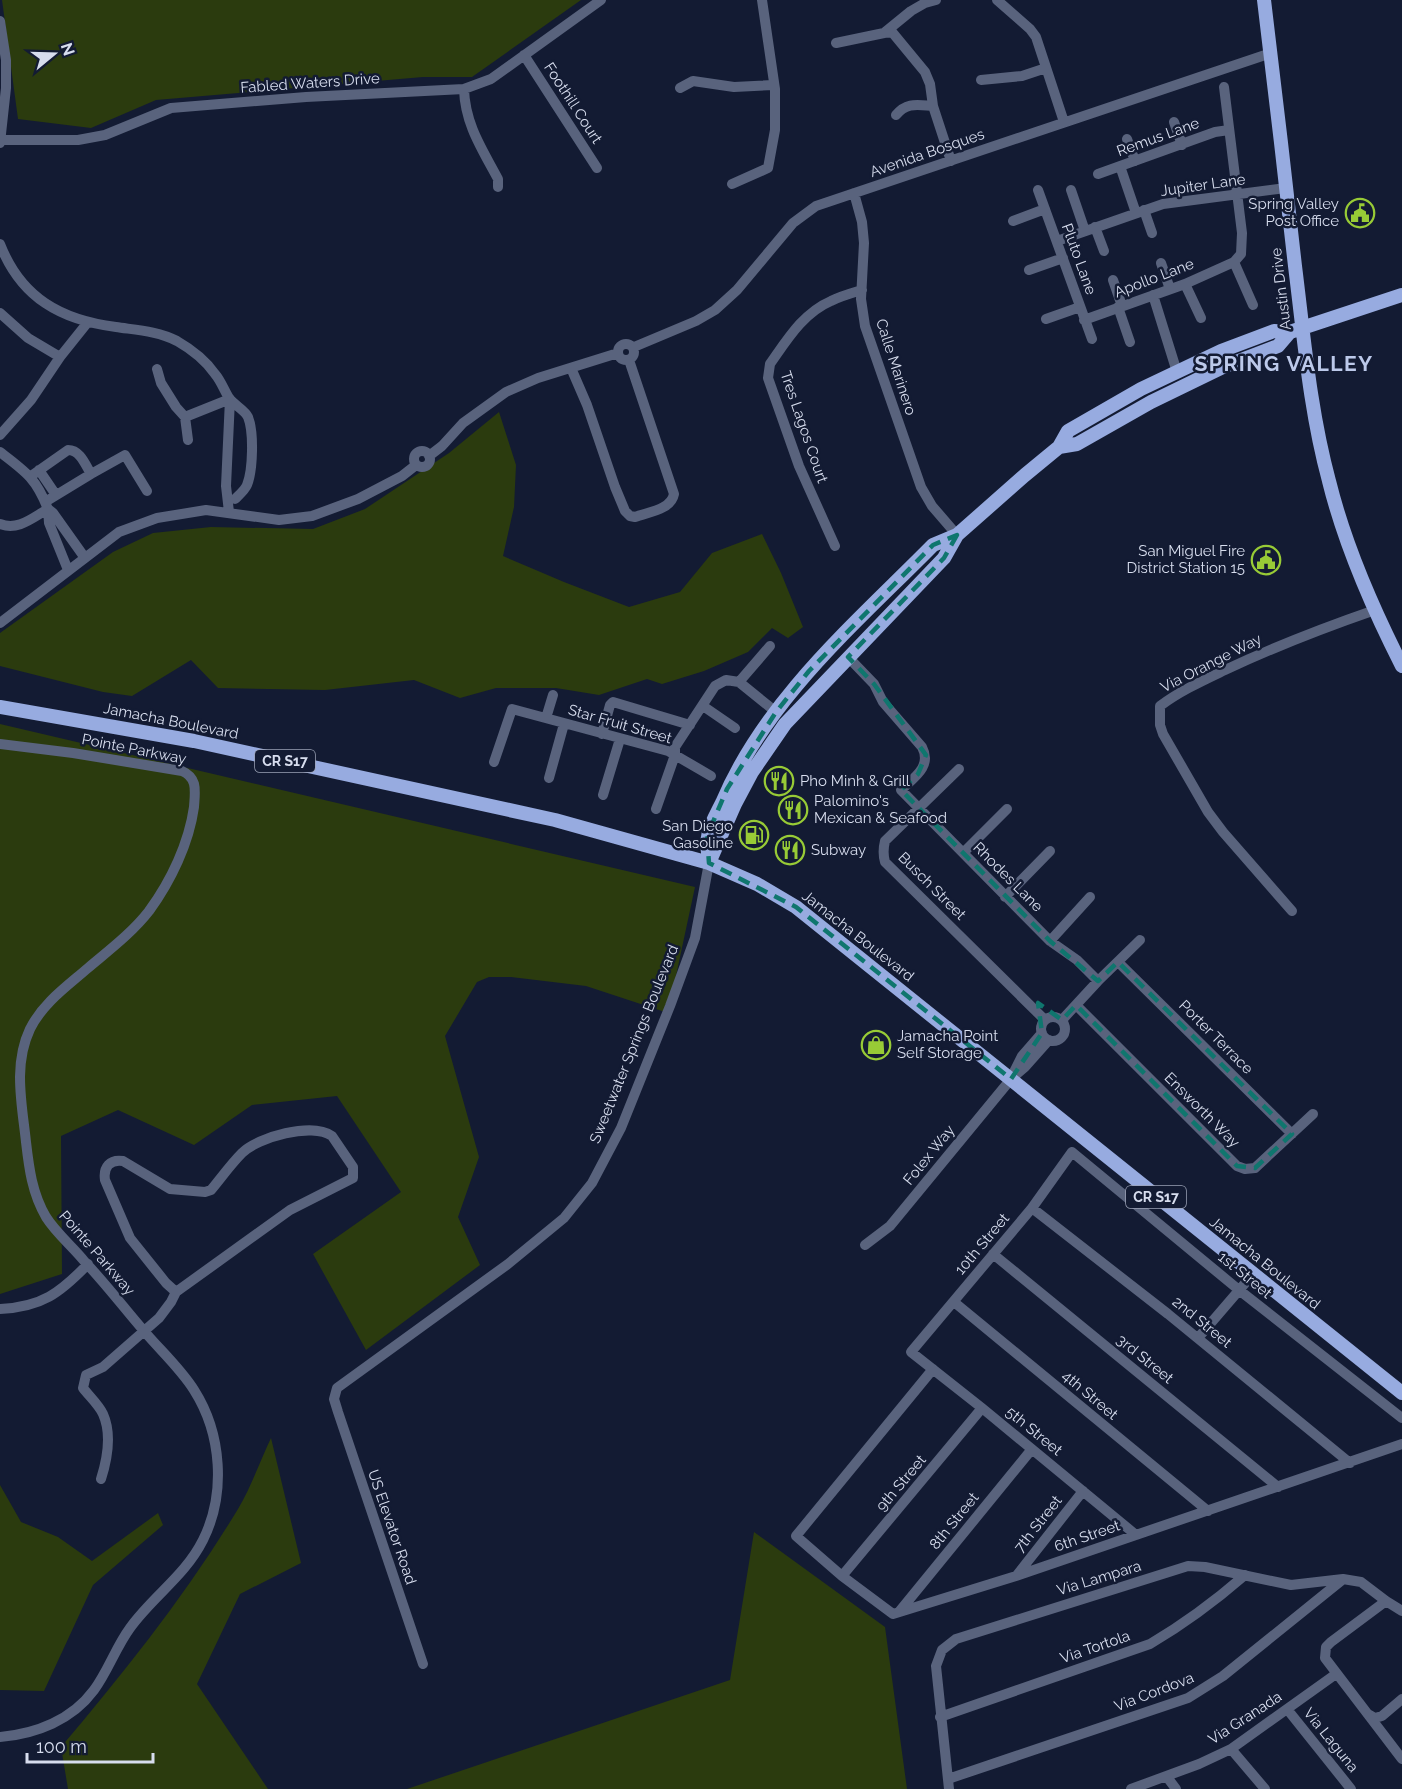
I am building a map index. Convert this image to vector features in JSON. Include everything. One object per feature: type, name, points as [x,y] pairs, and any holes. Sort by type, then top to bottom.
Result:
[{"type":"main road","name":"Austin Drive","points":[[1264,0],[1286,188],[1296,330],[1329,481],[1349,548],[1402,666]]},
{"type":"main road","name":"Sweetwater Springs Boulevard","points":[[709,863],[735,804],[756,767],[785,724],[944,558],[957,535],[1059,447],[1068,431],[1141,389],[1221,351],[1274,331],[1296,330],[1402,295]]},
{"type":"main road","name":"Sweetwater Springs Boulevard","points":[[1059,447],[1077,444],[1151,402],[1223,367],[1278,346],[1296,330]]},
{"type":"main road","points":[[1151,402],[1160,389],[1179,378],[1177,372]]},
{"type":"main road","name":"Sweetwater Springs Boulevard","points":[[709,863],[708,836],[727,789],[739,765],[776,712],[809,671],[933,545],[957,535]]},
{"type":"main road","points":[[848,657],[845,652],[849,642],[878,613],[884,595]]},
{"type":"main road","name":"Jamacha Boulevard","points":[[0,707],[194,741],[555,820],[709,863],[757,884],[796,907],[1402,1393]]},
{"type":"main road","points":[[756,767],[756,753],[776,722],[776,712]]},
{"type":"street","name":"Fabled Waters Drive","points":[[0,142],[78,140],[105,135],[171,108],[306,97],[464,89],[491,79],[601,0]]},
{"type":"street","points":[[732,184],[768,168],[775,130],[774,85],[762,0]]},
{"type":"street","points":[[884,33],[911,11],[936,0]]},
{"type":"street","points":[[997,0],[1030,29],[1036,38],[1064,123]]},
{"type":"street","points":[[0,21],[6,88],[0,142]]},
{"type":"street","points":[[836,43],[892,32],[925,72],[930,84],[933,106],[951,160]]},
{"type":"street","name":"Avenida Bosques","points":[[634,347],[696,321],[715,310],[738,290],[793,223],[816,206],[1271,53]]},
{"type":"street","name":"Foothill Court","points":[[524,55],[597,168]]},
{"type":"street","points":[[981,80],[1022,76],[1046,68]]},
{"type":"street","points":[[680,88],[693,81],[734,87],[774,85]]},
{"type":"street","points":[[1224,87],[1242,233],[1241,254],[1234,261],[1253,305]]},
{"type":"street","points":[[464,89],[464,102],[470,126],[498,179],[498,187]]},
{"type":"street","points":[[896,115],[902,108],[911,105],[933,106]]},
{"type":"street","points":[[1174,122],[1182,146]]},
{"type":"street","name":"Remus Lane","points":[[1098,174],[1182,146],[1215,132],[1229,130]]},
{"type":"street","points":[[1127,139],[1135,161]]},
{"type":"street","points":[[1120,166],[1152,233]]},
{"type":"street","name":"Jupiter Lane","points":[[1057,241],[1163,204],[1286,188]]},
{"type":"street","name":"Pluto Lane","points":[[1038,190],[1092,339]]},
{"type":"street","points":[[1071,190],[1090,229],[1104,251]]},
{"type":"street","name":"Calle Marinero","points":[[854,193],[864,243],[862,290],[865,326],[921,488],[932,506],[957,535]]},
{"type":"street","points":[[1013,221],[1045,209]]},
{"type":"street","points":[[0,244],[15,274],[29,291],[56,310],[88,322],[147,331],[177,341],[202,359],[215,374],[230,399],[248,416],[250,430],[243,473],[230,512]]},
{"type":"street","points":[[1029,270],[1063,258]]},
{"type":"street","name":"Apollo Lane","points":[[1084,320],[1185,284],[1234,261]]},
{"type":"street","points":[[1161,263],[1170,289]]},
{"type":"street","points":[[1113,280],[1130,342]]},
{"type":"street","points":[[1185,284],[1201,318]]},
{"type":"street","name":"Tres Lagos Court","points":[[835,546],[799,466],[767,372],[770,364],[798,325],[809,315],[830,301],[862,290]]},
{"type":"street","points":[[1153,296],[1177,372]]},
{"type":"street","points":[[1046,319],[1080,307]]},
{"type":"street","points":[[0,313],[28,338],[60,357]]},
{"type":"street","points":[[0,435],[31,400],[60,357],[88,322]]},
{"type":"street","points":[[623,344],[631,344],[634,347],[634,355],[629,360],[622,359],[618,353],[618,349],[623,344]]},
{"type":"street","points":[[0,623],[118,532],[157,518],[206,510],[279,520],[312,516],[358,500],[402,476],[416,465],[426,466],[430,460],[429,456],[464,423],[506,392],[538,378],[618,353]]},
{"type":"street","points":[[571,368],[587,405],[615,488],[626,512],[635,516],[667,506],[674,494],[629,360]]},
{"type":"street","points":[[157,369],[161,383],[185,417],[188,440]]},
{"type":"street","points":[[185,417],[230,399]]},
{"type":"street","points":[[230,399],[228,415],[230,443],[226,486],[230,512]]},
{"type":"street","points":[[35,473],[68,450],[72,450],[78,454],[91,474]]},
{"type":"street","points":[[0,452],[35,473],[56,495]]},
{"type":"street","points":[[0,524],[8,527],[18,526],[56,495],[124,455],[127,456],[147,491]]},
{"type":"street","points":[[35,473],[46,505],[47,516],[68,570]]},
{"type":"street","points":[[46,505],[85,558]]},
{"type":"street","points":[[54,536],[64,529]]},
{"type":"street","name":"Via Orange Way","points":[[1292,911],[1208,812],[1163,734],[1160,725],[1160,706],[1176,693],[1264,652],[1314,631],[1375,610]]},
{"type":"street","points":[[770,646],[739,682],[776,712]]},
{"type":"street","name":"Rhodes Lane","points":[[848,657],[874,684],[883,702],[922,747],[926,755],[918,774],[901,790],[1050,941],[1077,960],[1098,981]]},
{"type":"street","name":"Star Fruit Street","points":[[494,762],[512,709],[668,751],[675,755],[675,747],[715,686],[726,680],[739,682]]},
{"type":"street","points":[[546,718],[553,695]]},
{"type":"street","points":[[602,734],[610,705],[613,702],[690,725]]},
{"type":"street","points":[[703,706],[735,728]]},
{"type":"street","points":[[549,778],[564,723]]},
{"type":"street","points":[[603,795],[620,739]]},
{"type":"street","name":"Pointe Parkway","points":[[0,744],[73,753],[182,771],[190,775],[194,781],[193,814],[185,846],[165,884],[148,911],[130,931],[50,1002],[36,1019],[22,1052],[19,1076],[32,1184],[48,1220],[196,1393],[210,1426],[217,1454],[218,1479],[216,1501],[208,1529],[189,1565],[140,1614],[128,1630],[93,1691],[74,1712],[36,1730],[0,1737]]},
{"type":"street","points":[[656,809],[675,755],[711,776]]},
{"type":"street","name":"Busch Street","points":[[959,769],[885,842],[883,849],[885,862],[1045,1020]]},
{"type":"street","points":[[963,853],[1007,809]]},
{"type":"street","points":[[1005,897],[1050,851]]},
{"type":"street","name":"Sweetwater Springs Boulevard","points":[[334,1399],[337,1388],[508,1264],[564,1218],[592,1183],[621,1128],[695,938],[709,863]]},
{"type":"street","points":[[1050,941],[1090,897]]},
{"type":"street","points":[[1062,1020],[1140,940]]},
{"type":"street","name":"Porter Terrace","points":[[1118,962],[1292,1134]]},
{"type":"street","name":"Ensworth Way","points":[[1076,1005],[1237,1166],[1245,1169],[1255,1168],[1313,1114]]},
{"type":"street","points":[[1054,1017],[1062,1020],[1065,1029],[1062,1037],[1053,1041],[1045,1036],[1042,1023],[1045,1020],[1054,1017]]},
{"type":"street","name":"Folex Way","points":[[864,1245],[890,1226],[1011,1079],[1022,1056],[1045,1036]]},
{"type":"street","points":[[101,1479],[108,1456],[108,1441],[103,1414],[84,1388],[86,1375],[103,1367],[159,1318],[176,1292],[290,1210],[353,1178],[353,1167],[332,1136],[327,1132],[308,1130],[265,1139],[243,1152],[211,1190],[205,1192],[170,1189],[123,1161],[115,1160],[109,1164],[104,1173],[105,1180],[130,1238],[176,1292]]},
{"type":"street","name":"10th Street","points":[[911,1352],[1032,1208],[1072,1152]]},
{"type":"street","name":"1st Street","points":[[1072,1152],[1239,1290],[1402,1418]]},
{"type":"street","name":"2nd Street","points":[[1032,1208],[1198,1338],[1350,1463]]},
{"type":"street","name":"3rd Street","points":[[993,1254],[1278,1487]]},
{"type":"street","points":[[0,1309],[31,1304],[54,1294],[64,1288],[88,1264]]},
{"type":"street","points":[[1198,1338],[1253,1274]]},
{"type":"street","name":"4th Street","points":[[954,1302],[1208,1511]]},
{"type":"street","name":"5th Street","points":[[911,1352],[1136,1535]]},
{"type":"street","points":[[899,1612],[893,1614],[886,1610],[795,1536],[933,1369]]},
{"type":"street","name":"US Elevator Road","points":[[334,1399],[423,1664]]},
{"type":"street","name":"9th Street","points":[[842,1576],[982,1408]]},
{"type":"street","name":"6th Street","points":[[899,1612],[1016,1576],[1402,1444]]},
{"type":"street","name":"8th Street","points":[[899,1612],[1032,1449]]},
{"type":"street","name":"7th Street","points":[[1016,1576],[1083,1491]]},
{"type":"street","name":"Via Lampara","points":[[949,1784],[936,1666],[942,1650],[956,1639],[1188,1566],[1205,1567],[1291,1585],[1342,1580],[1362,1582],[1402,1611]]},
{"type":"street","name":"Via Tortola","points":[[940,1717],[1150,1644],[1190,1620],[1245,1575]]},
{"type":"street","name":"Via Cordova","points":[[949,1784],[1188,1698],[1223,1677],[1342,1580]]},
{"type":"street","points":[[1386,1601],[1326,1647],[1325,1658],[1402,1759]]},
{"type":"street","name":"Via Granada","points":[[1131,1789],[1167,1777],[1231,1749],[1336,1674]]},
{"type":"street","points":[[1367,1714],[1375,1718],[1382,1716],[1402,1699]]},
{"type":"street","name":"Via Laguna","points":[[1287,1709],[1351,1789]]},
{"type":"street","points":[[1231,1749],[1264,1789]]},
{"type":"street","points":[[1167,1777],[1176,1789]]},
{"type":"highlighted area","points":[[957,535],[944,558],[848,657],[874,684],[926,755],[918,774],[901,790],[1050,941],[1098,981],[1118,962],[1292,1134],[1255,1168],[1237,1166],[1076,1005],[1062,1020],[1038,1003],[1042,1033],[1011,1079],[796,907],[709,863],[707,836],[727,789],[776,712],[809,671],[933,545]]},
{"type":"green space","points":[[2,0],[581,0],[472,77],[423,77],[156,100],[91,128],[18,119]]},
{"type":"green space","points":[[499,412],[516,465],[514,507],[503,556],[629,607],[680,592],[712,553],[762,534],[803,627],[788,638],[772,628],[748,652],[704,671],[662,684],[647,679],[599,695],[556,688],[496,688],[460,698],[414,680],[325,690],[218,688],[191,660],[132,696],[103,692],[0,666],[0,633],[113,552],[153,533],[211,527],[313,529],[365,509],[449,453]]},
{"type":"green space","points":[[0,724],[695,887],[668,1013],[586,986],[511,977],[489,977],[477,982],[445,1036],[479,1157],[458,1217],[480,1265],[366,1350],[313,1254],[401,1192],[337,1096],[252,1105],[194,1145],[118,1110],[61,1136],[62,1274],[0,1294]]},
{"type":"green space","points":[[271,1438],[301,1563],[240,1594],[197,1684],[268,1789],[68,1789],[61,1747],[132,1661],[198,1572],[243,1501]]},
{"type":"green space","points":[[0,1485],[21,1522],[58,1537],[92,1561],[158,1513],[163,1525],[93,1585],[44,1691],[0,1690]]},
{"type":"green space","points":[[754,1532],[885,1627],[907,1789],[407,1789],[730,1680]]},
{"type":"place","name":"Spring Valley Post Office","points":[[1360,213]]},
{"type":"place","name":"San Miguel Fire District Station 15","points":[[1266,560]]},
{"type":"place","name":"Pho Minh & Grill","points":[[779,781]]},
{"type":"place","name":"Palomino's Mexican & Seafood","points":[[793,810]]},
{"type":"place","name":"San Diego Gasoline","points":[[754,835]]},
{"type":"place","name":"Subway","points":[[790,850]]},
{"type":"place","name":"Jamacha Point Self Storage","points":[[876,1045]]},
{"type":"district","name":"SPRING VALLEY","points":[[1284,363]]}]
